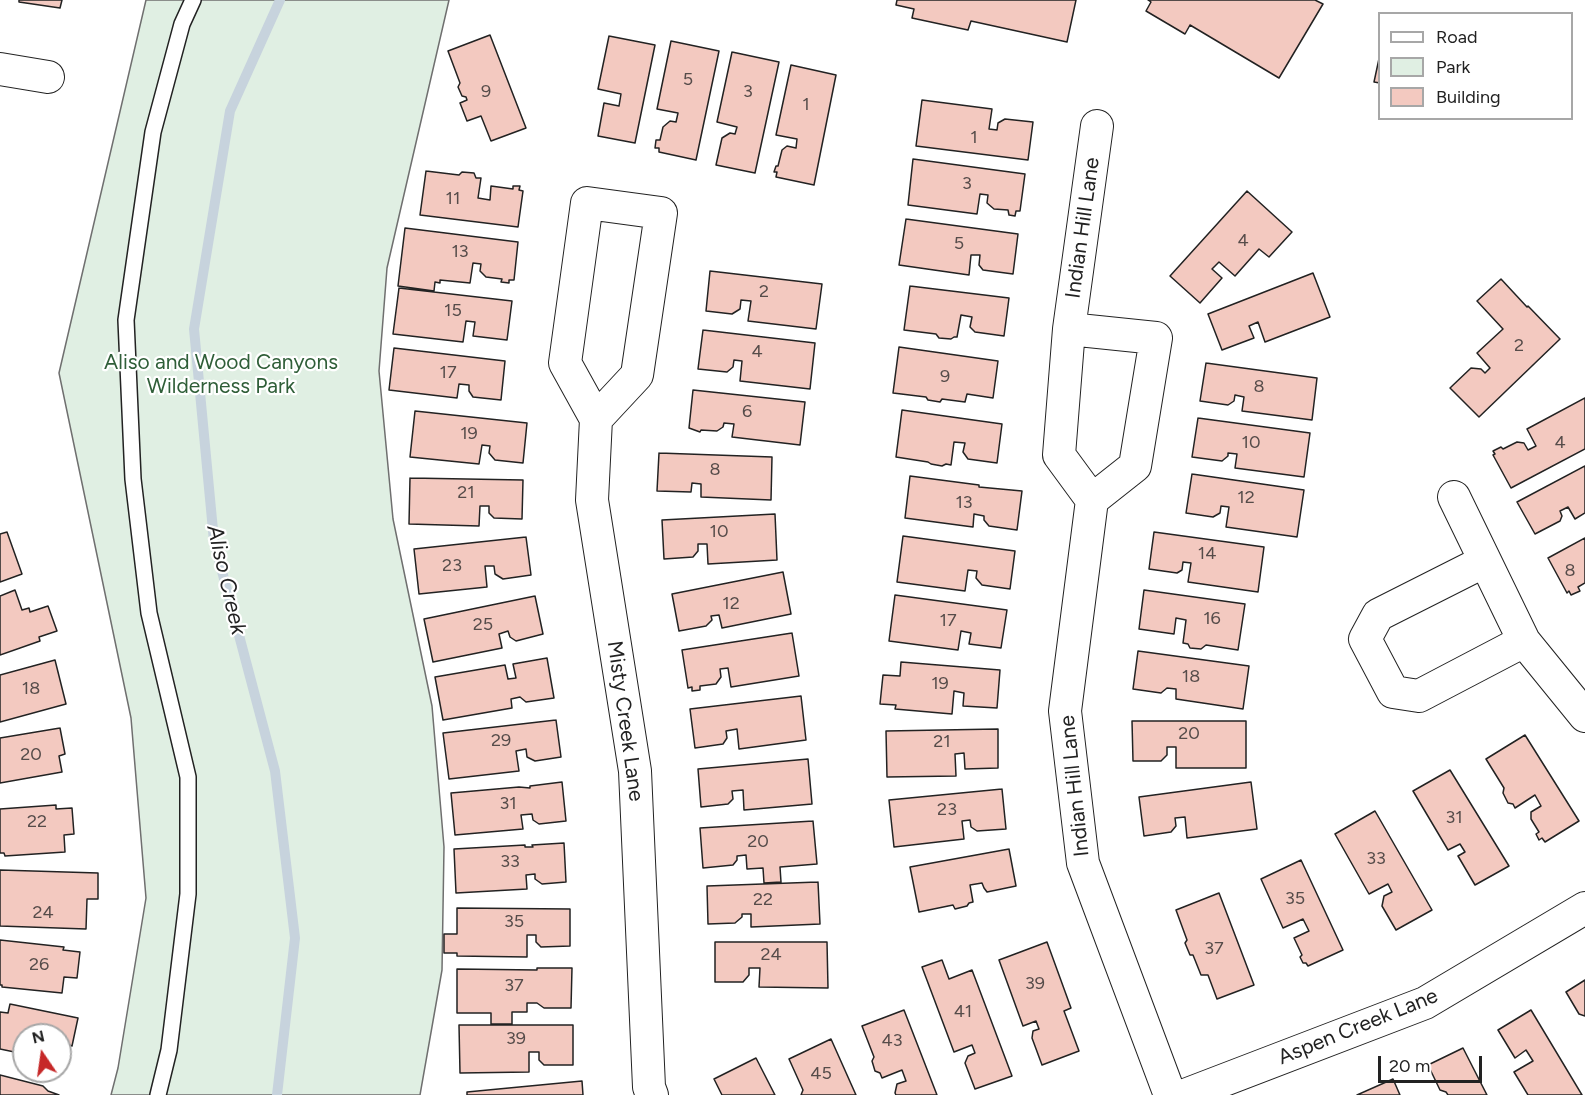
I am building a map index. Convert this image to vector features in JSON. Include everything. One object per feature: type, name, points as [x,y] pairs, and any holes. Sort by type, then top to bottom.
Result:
[{"type":"street","points":[[0,69],[48,77]]},
{"type":"street","name":"Indian Hill Lane","points":[[1097,126],[1069,329],[1059,455],[1092,500],[1065,711],[1083,863],[1170,1095]]},
{"type":"street","points":[[587,203],[661,213],[637,375],[596,419],[565,363],[587,203]]},
{"type":"street","name":"Indian Hill Lane","points":[[1069,329],[1156,338],[1135,466],[1092,500]]},
{"type":"street","name":"Misty Creek Lane","points":[[596,419],[592,500],[635,771],[649,1087],[652,1095]]},
{"type":"street","points":[[1454,497],[1524,641],[1585,716]]},
{"type":"street","points":[[1485,561],[1378,615],[1365,639],[1393,692],[1419,696],[1524,641]]},
{"type":"street","name":"Aspen Creek Lane","points":[[1185,1095],[1425,1003],[1585,908]]},
{"type":"lane","points":[[158,1095],[169,1050],[188,894],[188,777],[149,613],[133,479],[126,320],[153,132],[182,24],[193,0]]},
{"type":"green space","name":"Aliso and Wood Canyons Wilderness Park","points":[[146,0],[449,0],[387,268],[379,371],[393,519],[432,706],[444,847],[442,970],[420,1095],[111,1095],[118,1068],[146,898],[131,718],[59,373]]},
{"type":"building","points":[[19,0],[62,0],[60,8],[19,2]]},
{"type":"building","points":[[897,0],[1076,0],[1067,42],[971,21],[968,30],[912,18],[914,9],[896,5]]},
{"type":"building","points":[[1148,0],[1315,0],[1323,4],[1279,78],[1190,25],[1185,34],[1146,11],[1151,2]]},
{"type":"building","points":[[490,35],[526,128],[491,141],[481,116],[467,121],[460,103],[467,100],[462,96],[458,87],[460,83],[448,51]]},
{"type":"building","points":[[609,36],[655,45],[635,143],[598,136],[604,103],[619,106],[621,94],[598,89]]},
{"type":"building","points":[[671,41],[719,51],[696,160],[659,152],[659,148],[655,148],[656,140],[660,140],[663,127],[670,121],[676,122],[678,113],[657,109]]},
{"type":"building","points":[[732,52],[779,62],[755,173],[716,165],[722,138],[730,133],[735,134],[737,127],[717,122]]},
{"type":"building","points":[[1378,63],[1378,83],[1374,82]]},
{"type":"building","points":[[791,65],[836,75],[814,185],[776,177],[777,172],[774,172],[782,150],[787,146],[796,148],[797,139],[776,135]]},
{"type":"building","points":[[922,100],[992,109],[989,129],[997,130],[998,123],[1005,119],[1033,122],[1028,160],[916,146]]},
{"type":"building","points":[[913,159],[1025,174],[1020,211],[1016,211],[1015,216],[1009,215],[1008,210],[994,209],[987,203],[988,195],[980,194],[977,214],[908,205]]},
{"type":"building","points":[[426,171],[459,175],[462,172],[474,173],[476,178],[481,178],[478,198],[490,200],[491,186],[513,189],[513,186],[520,186],[519,190],[523,191],[518,227],[420,215]]},
{"type":"building","points":[[1247,191],[1292,232],[1269,257],[1259,249],[1235,276],[1219,262],[1212,269],[1222,278],[1200,303],[1170,276]]},
{"type":"building","points":[[906,219],[1018,234],[1013,274],[983,270],[979,265],[980,255],[971,255],[969,275],[899,265]]},
{"type":"building","points":[[405,228],[518,242],[514,280],[509,280],[509,283],[501,282],[502,279],[486,277],[480,271],[481,264],[473,263],[470,283],[440,280],[440,283],[435,282],[434,291],[398,286]]},
{"type":"building","points":[[710,271],[822,284],[816,329],[748,321],[751,301],[741,300],[740,309],[732,314],[706,311]]},
{"type":"building","points":[[1313,273],[1330,317],[1265,342],[1258,322],[1249,326],[1254,338],[1222,350],[1208,314]]},
{"type":"building","points":[[1501,279],[1560,339],[1479,417],[1450,388],[1471,368],[1481,369],[1485,373],[1490,368],[1477,353],[1503,329],[1477,301]]},
{"type":"building","points":[[910,286],[1009,298],[1004,336],[975,332],[970,327],[972,317],[961,315],[957,337],[951,339],[939,338],[936,334],[904,330]]},
{"type":"building","points":[[399,288],[512,301],[507,340],[473,336],[475,322],[466,321],[463,342],[393,334]]},
{"type":"building","points":[[703,330],[815,343],[810,389],[740,381],[742,361],[734,360],[733,367],[727,372],[698,369]]},
{"type":"building","points":[[899,347],[998,361],[993,398],[967,394],[965,402],[942,399],[940,402],[928,400],[926,397],[893,393]]},
{"type":"building","points":[[394,348],[505,361],[501,400],[473,397],[469,391],[469,385],[459,384],[457,398],[389,390]]},
{"type":"building","points":[[1206,363],[1317,378],[1312,420],[1242,411],[1244,397],[1235,395],[1234,401],[1228,405],[1200,401]]},
{"type":"building","points":[[693,390],[805,402],[800,445],[732,437],[734,424],[724,423],[723,427],[717,431],[701,430],[700,432],[689,428]]},
{"type":"building","points":[[1585,398],[1585,449],[1511,488],[1493,451],[1517,442],[1524,443],[1528,450],[1536,446],[1527,429]]},
{"type":"building","points":[[902,410],[1002,424],[997,463],[968,459],[963,452],[965,443],[954,442],[951,465],[942,466],[896,457]]},
{"type":"building","points":[[415,411],[527,423],[523,463],[495,460],[489,453],[490,446],[482,445],[479,464],[410,457]]},
{"type":"building","points":[[1198,418],[1310,433],[1304,477],[1235,468],[1237,454],[1228,453],[1222,461],[1192,457]]},
{"type":"building","points":[[659,453],[772,457],[771,500],[701,497],[701,484],[692,483],[691,492],[657,491]]},
{"type":"building","points":[[1585,466],[1585,513],[1575,519],[1568,507],[1560,511],[1562,516],[1560,521],[1535,534],[1517,502]]},
{"type":"building","points":[[1192,474],[1304,490],[1297,537],[1226,527],[1229,507],[1221,506],[1220,513],[1213,517],[1186,513]]},
{"type":"building","points":[[910,476],[1022,491],[1017,530],[989,526],[984,516],[974,514],[973,527],[905,518]]},
{"type":"building","points":[[410,478],[523,480],[522,519],[494,518],[489,513],[489,506],[480,506],[479,526],[409,524]]},
{"type":"building","points":[[775,514],[777,560],[708,564],[707,544],[698,544],[698,551],[693,557],[664,559],[662,520]]},
{"type":"building","points":[[7,532],[22,574],[0,582],[0,534]]},
{"type":"building","points":[[1154,532],[1264,547],[1258,592],[1188,582],[1191,563],[1183,562],[1182,570],[1177,573],[1149,569]]},
{"type":"building","points":[[903,536],[1015,551],[1010,589],[982,585],[976,578],[977,571],[968,570],[965,591],[897,582]]},
{"type":"building","points":[[526,537],[531,575],[503,579],[495,574],[494,566],[485,566],[487,587],[419,594],[414,549]]},
{"type":"building","points":[[1585,538],[1585,583],[1578,587],[1580,591],[1571,595],[1569,591],[1567,593],[1548,558]]},
{"type":"building","points":[[783,572],[791,614],[722,628],[719,615],[711,616],[712,620],[706,626],[679,631],[672,594]]},
{"type":"building","points":[[15,590],[22,610],[29,608],[30,612],[48,606],[57,631],[39,637],[40,641],[0,655],[0,596]]},
{"type":"building","points":[[1144,590],[1245,604],[1238,650],[1206,645],[1201,649],[1190,648],[1188,644],[1183,643],[1186,620],[1176,618],[1174,634],[1139,629]]},
{"type":"building","points":[[895,595],[1007,610],[1001,648],[969,644],[971,633],[961,631],[958,650],[889,641]]},
{"type":"building","points":[[535,596],[543,634],[516,641],[510,637],[508,631],[499,634],[502,648],[433,662],[424,619]]},
{"type":"building","points":[[792,633],[799,676],[731,687],[728,668],[720,669],[721,677],[716,684],[700,686],[700,690],[692,691],[692,687],[688,688],[682,650]]},
{"type":"building","points":[[1138,651],[1249,666],[1243,709],[1176,699],[1176,689],[1167,688],[1161,693],[1133,689]]},
{"type":"building","points":[[547,658],[554,698],[526,702],[520,697],[511,699],[512,708],[443,720],[435,677],[505,665],[508,679],[516,678],[513,664]]},
{"type":"building","points":[[55,660],[66,704],[0,722],[0,675]]},
{"type":"building","points":[[901,662],[1000,670],[997,708],[963,706],[964,693],[954,691],[952,714],[895,709],[896,705],[880,704],[883,675],[900,676]]},
{"type":"building","points":[[801,696],[806,740],[739,749],[737,729],[726,731],[727,738],[723,744],[695,748],[690,709]]},
{"type":"building","points":[[556,720],[561,757],[535,761],[527,757],[526,749],[516,751],[519,771],[449,779],[443,733]]},
{"type":"building","points":[[1132,721],[1246,721],[1246,768],[1176,768],[1176,747],[1167,747],[1167,755],[1161,761],[1133,761]]},
{"type":"building","points":[[60,728],[65,754],[59,756],[62,772],[0,783],[0,738]]},
{"type":"building","points":[[998,729],[998,768],[965,769],[964,753],[955,754],[956,776],[887,777],[886,731]]},
{"type":"building","points":[[1525,735],[1579,821],[1545,842],[1542,838],[1539,840],[1536,834],[1539,832],[1531,819],[1531,812],[1541,806],[1535,795],[1515,808],[1513,804],[1508,803],[1503,793],[1504,788],[1486,759]]},
{"type":"building","points":[[808,759],[812,804],[744,810],[743,790],[732,791],[733,799],[728,804],[701,807],[698,769]]},
{"type":"building","points":[[1450,770],[1509,866],[1475,885],[1458,856],[1465,852],[1460,844],[1448,850],[1413,791]]},
{"type":"building","points":[[562,782],[566,821],[539,824],[533,820],[532,814],[521,815],[523,829],[455,835],[451,793],[530,788],[530,786]]},
{"type":"building","points":[[1251,782],[1257,829],[1187,838],[1185,817],[1175,818],[1176,826],[1171,832],[1144,836],[1139,797]]},
{"type":"building","points":[[1002,789],[1006,829],[977,831],[971,827],[970,820],[962,821],[964,839],[894,847],[889,800]]},
{"type":"building","points":[[56,805],[56,809],[72,808],[74,834],[64,835],[65,852],[5,856],[4,853],[0,853],[0,809]]},
{"type":"building","points":[[1375,811],[1432,910],[1396,930],[1382,906],[1384,896],[1392,892],[1388,884],[1369,894],[1335,834]]},
{"type":"building","points":[[813,821],[817,864],[780,867],[781,882],[764,883],[763,868],[747,869],[746,855],[737,856],[733,865],[703,868],[700,828]]},
{"type":"building","points":[[564,843],[566,882],[542,884],[535,879],[535,874],[526,875],[527,889],[456,893],[454,849],[525,845],[525,847],[533,847],[532,845]]},
{"type":"building","points":[[1009,849],[1016,886],[987,892],[982,883],[970,885],[973,902],[967,906],[955,909],[953,905],[919,912],[910,867]]},
{"type":"building","points":[[1301,860],[1343,950],[1308,966],[1300,957],[1302,955],[1294,938],[1309,931],[1303,919],[1283,928],[1261,879]]},
{"type":"building","points":[[0,870],[98,873],[98,899],[87,899],[86,929],[0,926]]},
{"type":"building","points":[[818,882],[820,924],[751,927],[751,914],[742,914],[742,917],[735,923],[708,924],[707,886]]},
{"type":"building","points":[[1219,893],[1254,985],[1217,999],[1208,975],[1201,975],[1193,955],[1190,955],[1176,910]]},
{"type":"building","points":[[457,908],[570,909],[570,946],[541,947],[536,942],[536,935],[527,935],[527,957],[457,956],[457,953],[444,953],[444,934],[457,934]]},
{"type":"building","points":[[0,940],[64,947],[63,950],[80,952],[77,978],[64,977],[62,993],[2,987],[0,985]]},
{"type":"building","points":[[715,942],[827,942],[828,988],[759,987],[760,968],[749,968],[749,975],[743,982],[715,982]]},
{"type":"building","points":[[1047,942],[1071,1008],[1064,1011],[1079,1051],[1042,1065],[1032,1038],[1033,1031],[1039,1029],[1036,1021],[1023,1026],[999,960]]},
{"type":"building","points":[[942,960],[949,979],[972,970],[1012,1076],[975,1089],[965,1063],[968,1056],[975,1053],[972,1045],[954,1052],[922,967]]},
{"type":"building","points":[[537,968],[572,968],[571,1008],[544,1008],[537,1003],[527,1003],[527,1012],[512,1012],[512,1024],[491,1024],[491,1013],[457,1013],[457,969],[537,970]]},
{"type":"building","points":[[1585,980],[1585,1016],[1579,1014],[1566,992]]},
{"type":"building","points":[[10,1004],[78,1018],[72,1046],[72,1023],[12,1023],[12,1052],[0,1049],[0,1012],[8,1013]]},
{"type":"building","points":[[904,1010],[937,1095],[896,1095],[897,1084],[906,1081],[902,1070],[882,1078],[880,1073],[875,1071],[872,1061],[874,1057],[862,1026]]},
{"type":"building","points":[[1531,1010],[1582,1095],[1528,1095],[1514,1072],[1533,1061],[1526,1050],[1515,1058],[1498,1030]]},
{"type":"building","points":[[459,1025],[573,1025],[573,1065],[544,1065],[539,1060],[539,1052],[529,1052],[529,1072],[460,1073]]},
{"type":"building","points":[[831,1039],[856,1095],[801,1095],[803,1090],[789,1059]]},
{"type":"building","points":[[1463,1048],[1487,1095],[1448,1095],[1440,1090],[1428,1065]]},
{"type":"building","points":[[756,1058],[775,1095],[722,1095],[714,1079]]},
{"type":"building","points":[[0,1075],[12,1078],[12,1083],[31,1083],[43,1086],[48,1091],[59,1095],[0,1095]]},
{"type":"building","points":[[1393,1079],[1400,1095],[1357,1095]]},
{"type":"building","points":[[582,1081],[583,1095],[467,1095],[467,1092]]},
{"type":"waterway","name":"Aliso Creek","points":[[277,1095],[295,938],[275,771],[214,541],[194,329],[230,111],[280,0]]}]
